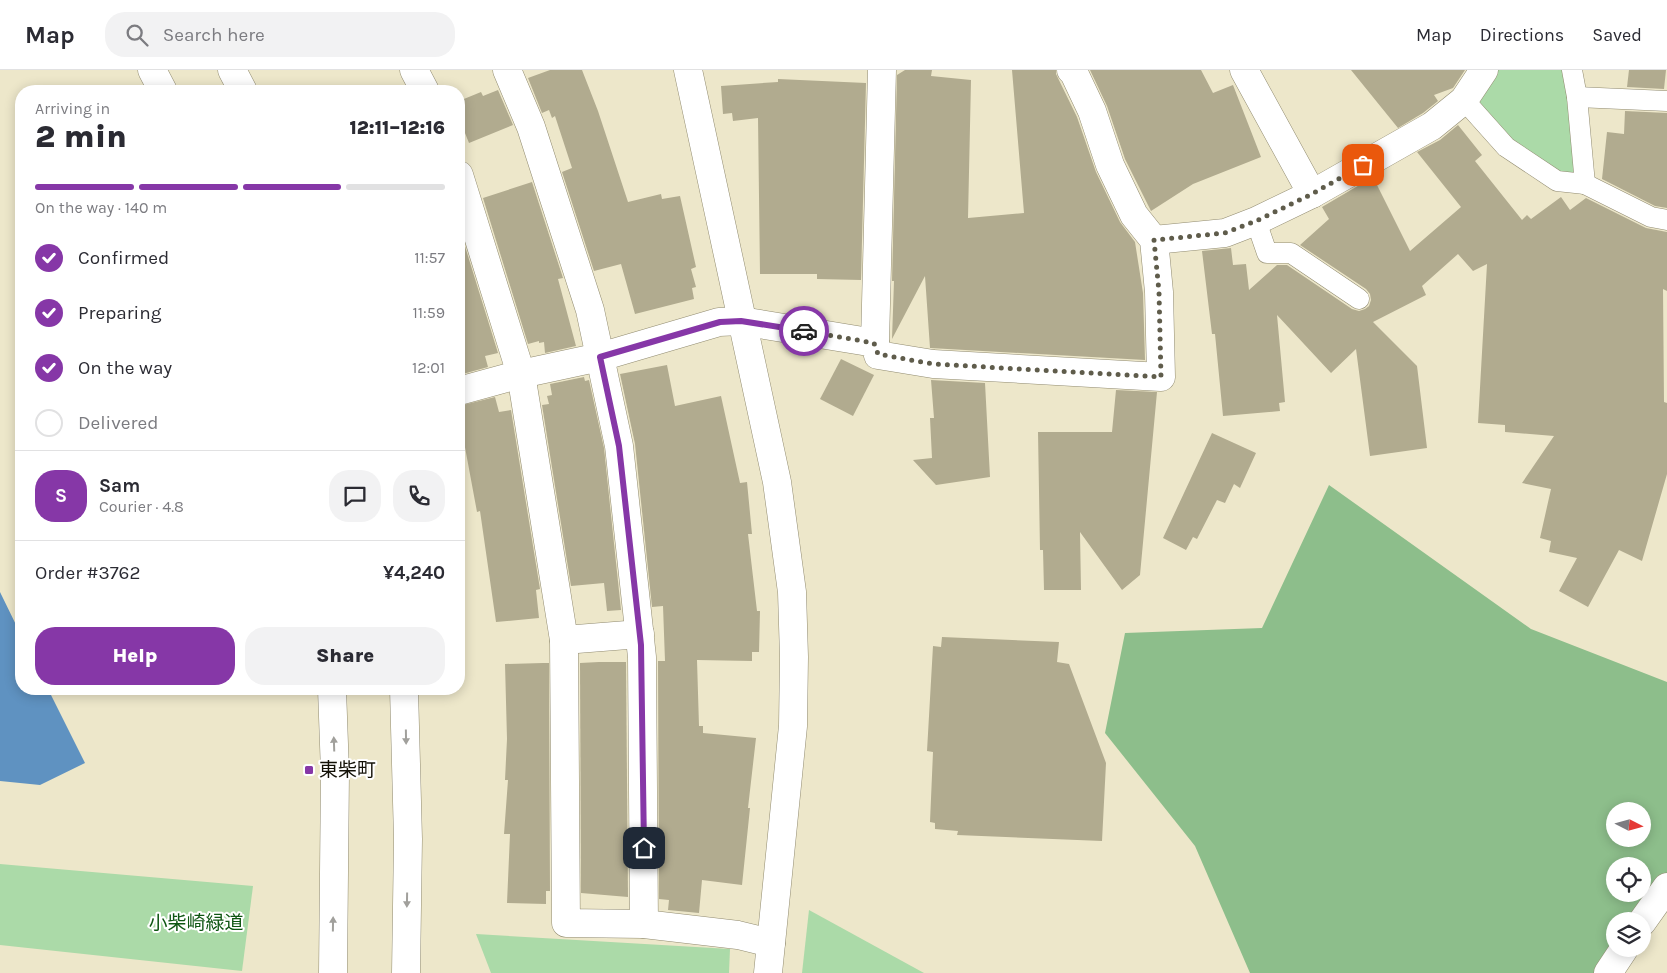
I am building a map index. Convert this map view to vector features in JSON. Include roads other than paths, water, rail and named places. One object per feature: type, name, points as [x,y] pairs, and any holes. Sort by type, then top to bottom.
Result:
[{"type":"street","points":[[152,70],[160,85]]},
{"type":"street","points":[[232,70],[240,85]]},
{"type":"street","points":[[414,70],[422,85]]},
{"type":"street","points":[[507,70],[534,136],[590,310],[619,446],[642,657],[644,924]]},
{"type":"street","points":[[688,70],[777,482],[792,592],[794,657],[793,726],[768,973]]},
{"type":"street","points":[[882,70],[874,343],[878,354],[933,364],[1161,377],[1159,292],[1154,240],[1134,216],[1110,166],[1092,111],[1071,70]]},
{"type":"street","points":[[1244,70],[1312,194]]},
{"type":"street","points":[[1154,240],[1225,233],[1256,221],[1312,194],[1432,126],[1464,100],[1484,70]]},
{"type":"street","points":[[465,194],[521,374],[564,640],[566,923],[644,924],[738,935],[771,943]]},
{"type":"street","points":[[465,389],[521,374],[600,357],[720,322],[741,321],[874,343]]},
{"type":"street","points":[[564,640],[640,634]]},
{"type":"street","points":[[332,695],[335,772],[333,973]]},
{"type":"street","points":[[404,695],[408,839],[406,973]]},
{"type":"street","points":[[1649,912],[1667,887]]},
{"type":"street","points":[[1608,973],[1619,957]]},
{"type":"lane","points":[[1572,70],[1577,96],[1586,184]]},
{"type":"lane","points":[[1577,96],[1667,101]]},
{"type":"lane","points":[[1464,100],[1506,147],[1557,181],[1586,184],[1652,217],[1667,220]]},
{"type":"lane","points":[[1256,221],[1267,253],[1291,253],[1359,299]]},
{"type":"water","points":[[0,592],[15,623],[15,695],[51,695],[85,763],[40,785],[0,781]]},
{"type":"place","name":"東柴町","points":[[309,770]]},
{"type":"park label","name":"小柴崎緑道","points":[[196,923]]}]
